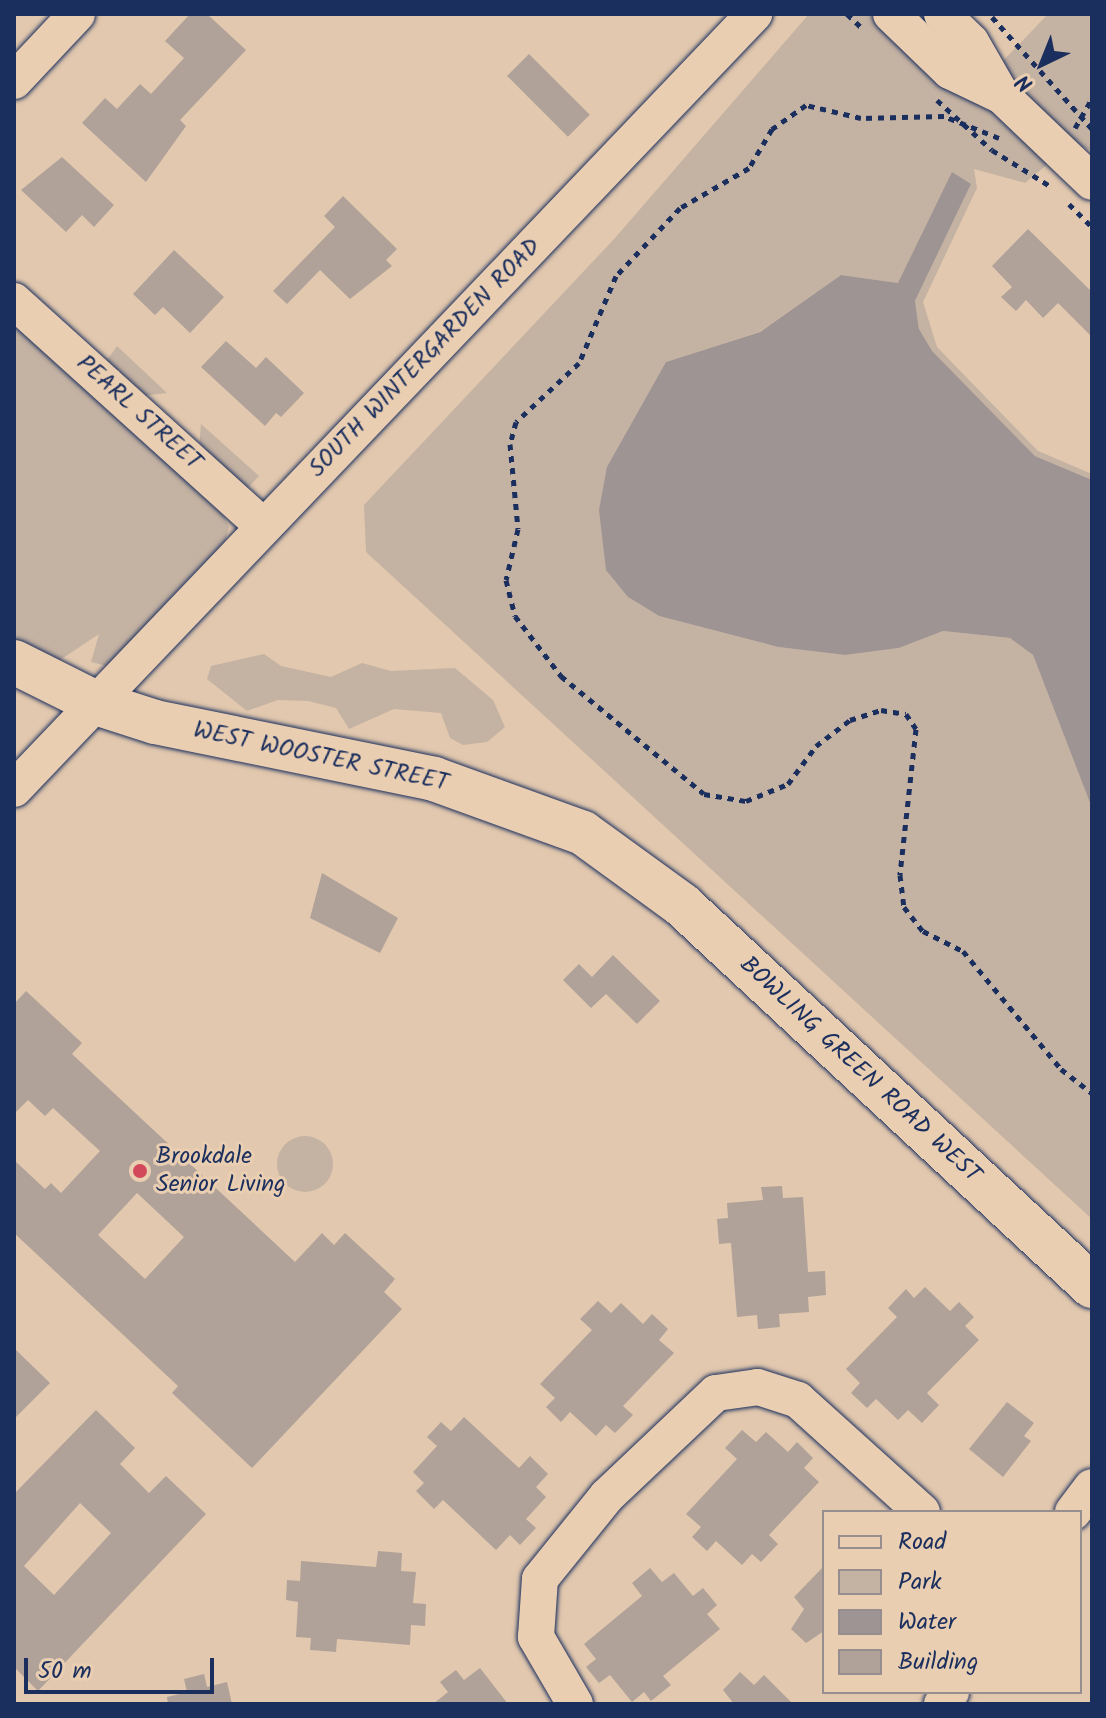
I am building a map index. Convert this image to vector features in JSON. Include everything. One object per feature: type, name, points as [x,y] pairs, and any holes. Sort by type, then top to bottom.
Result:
[{"type":"main road","name":"WEST WOOSTER STREET","points":[[14,662],[96,703],[248,745],[489,794],[542,813],[625,859]]},
{"type":"main road","name":"BOWLING GREEN ROAD WEST","points":[[625,859],[1092,1286]]},
{"type":"street","points":[[14,81],[77,14]]},
{"type":"street","name":"SOUTH WINTERGARDEN ROAD","points":[[14,789],[754,14]]},
{"type":"street","points":[[942,14],[971,42],[1002,96],[1092,182]]},
{"type":"street","points":[[880,24],[950,71],[1002,96]]},
{"type":"street","name":"PEARL STREET","points":[[14,301],[263,526]]},
{"type":"street","points":[[575,1704],[536,1637],[540,1579],[607,1496],[716,1393],[758,1387],[798,1400],[920,1510]]},
{"type":"street","points":[[1075,1510],[1092,1487]]},
{"type":"path","points":[[847,14],[880,24]]},
{"type":"path","points":[[989,14],[1092,129]]},
{"type":"path","points":[[924,88],[957,119],[1049,186],[1092,227]]},
{"type":"path","points":[[1092,99],[1085,120],[1035,163],[957,119],[861,118],[806,105],[772,129],[749,168],[680,208],[616,276],[579,363],[516,422],[510,444],[518,529],[506,580],[515,616],[561,676],[704,794],[746,801],[788,784],[816,746],[850,720],[881,710],[906,714],[916,729],[900,875],[904,907],[923,931],[963,951],[1061,1069],[1092,1093]]},
{"type":"green space","points":[[809,14],[954,14],[1003,61],[1048,14],[1092,14],[1092,151],[1073,143],[1025,183],[974,169],[977,188],[923,302],[937,347],[1038,451],[1092,474],[1092,480],[1035,456],[931,351],[919,329],[915,301],[971,184],[898,283],[841,275],[759,332],[666,362],[628,597],[659,616],[778,647],[845,655],[899,648],[943,631],[1010,638],[1033,655],[1092,808],[1092,1219],[366,552],[364,505],[615,238]]},
{"type":"green space","points":[[14,319],[219,505],[229,527],[222,552],[111,667],[91,662],[99,634],[54,664],[14,639]]},
{"type":"green space","points":[[117,346],[167,393],[141,396],[104,364]]},
{"type":"green space","points":[[201,424],[259,476],[245,491],[199,449]]},
{"type":"green space","points":[[264,654],[281,666],[331,677],[362,663],[391,671],[455,668],[493,700],[505,727],[487,742],[463,745],[450,738],[441,713],[394,709],[349,729],[336,708],[308,701],[278,700],[247,711],[207,679],[211,666]]},
{"type":"green space","points":[[305,1136],[325,1144],[333,1164],[325,1184],[305,1192],[285,1184],[277,1164],[285,1144]]},
{"type":"water","points":[[952,172],[971,184],[915,301],[919,329],[932,351],[1035,456],[1092,480],[1092,808],[1033,655],[1010,638],[943,631],[899,648],[845,655],[778,647],[659,616],[628,597],[606,570],[599,510],[607,467],[666,362],[760,332],[841,275],[898,283]]},
{"type":"building","points":[[190,14],[207,14],[246,50],[180,120],[186,126],[146,182],[82,123],[105,98],[117,109],[140,84],[151,94],[184,58],[165,41]]},
{"type":"building","points":[[529,54],[590,115],[568,137],[507,76]]},
{"type":"building","points":[[62,157],[114,205],[94,227],[82,215],[66,232],[21,190]]},
{"type":"building","points":[[343,196],[397,249],[386,260],[392,266],[350,299],[320,270],[287,304],[273,291],[335,227],[324,216]]},
{"type":"building","points":[[1028,229],[1092,292],[1092,337],[1058,303],[1043,318],[1026,300],[1016,311],[1001,297],[1012,287],[992,266]]},
{"type":"building","points":[[174,250],[224,297],[190,333],[163,307],[155,315],[133,294]]},
{"type":"building","points":[[226,341],[256,368],[266,357],[304,393],[281,417],[276,413],[265,426],[201,367]]},
{"type":"building","points":[[322,873],[398,918],[380,953],[310,918]]},
{"type":"building","points":[[613,955],[660,1001],[637,1024],[606,994],[591,1008],[563,980],[579,964],[592,977]]},
{"type":"building","points":[[26,991],[82,1043],[72,1054],[295,1262],[322,1233],[334,1245],[345,1233],[395,1279],[384,1292],[402,1309],[252,1468],[172,1393],[178,1386],[14,1233],[14,1160],[45,1189],[51,1183],[61,1193],[100,1151],[53,1108],[45,1116],[28,1100],[14,1114],[14,1004]],"holes":[[[137,1193],[184,1237],[145,1279],[98,1235]]]},
{"type":"building","points":[[782,1186],[783,1198],[803,1197],[808,1272],[825,1271],[826,1295],[808,1297],[809,1312],[779,1314],[780,1327],[758,1329],[757,1315],[737,1317],[731,1243],[719,1244],[717,1219],[728,1218],[727,1203],[763,1200],[761,1187]]},
{"type":"building","points":[[925,1287],[950,1311],[959,1302],[974,1317],[965,1326],[979,1340],[927,1393],[939,1405],[922,1423],[908,1410],[898,1420],[876,1399],[867,1408],[851,1393],[860,1383],[846,1369],[897,1317],[888,1308],[906,1289],[914,1298]]},
{"type":"building","points":[[598,1301],[611,1313],[621,1303],[643,1324],[652,1314],[668,1329],[659,1340],[674,1353],[623,1406],[633,1415],[615,1433],[606,1425],[596,1436],[570,1412],[561,1422],[546,1407],[555,1398],[540,1384],[592,1330],[580,1319]]},
{"type":"building","points":[[14,1348],[50,1383],[14,1419]]},
{"type":"building","points":[[1007,1402],[1034,1423],[1024,1436],[1031,1441],[1003,1477],[969,1449]]},
{"type":"building","points":[[96,1410],[135,1448],[120,1464],[149,1493],[166,1476],[206,1514],[38,1691],[14,1667],[14,1494]],"holes":[[[80,1503],[111,1533],[54,1595],[24,1566]]]},
{"type":"building","points":[[464,1417],[519,1468],[530,1456],[548,1474],[536,1487],[546,1497],[526,1519],[536,1528],[520,1545],[510,1535],[496,1550],[443,1500],[434,1509],[416,1491],[424,1483],[413,1472],[437,1446],[427,1437],[441,1422],[451,1431]]},
{"type":"building","points":[[742,1430],[756,1442],[766,1432],[788,1452],[797,1442],[813,1458],[804,1468],[819,1482],[769,1535],[778,1544],[761,1562],[752,1554],[742,1565],[716,1541],[707,1551],[692,1537],[701,1527],[686,1514],[737,1459],[725,1448]]},
{"type":"building","points":[[378,1551],[402,1553],[401,1571],[416,1572],[413,1603],[426,1604],[425,1626],[411,1625],[410,1645],[337,1639],[336,1652],[310,1650],[311,1638],[296,1637],[298,1602],[286,1600],[287,1580],[300,1581],[301,1561],[376,1567]]},
{"type":"building","points":[[650,1568],[662,1582],[674,1573],[693,1596],[703,1588],[717,1605],[707,1614],[720,1629],[663,1676],[671,1685],[651,1701],[644,1692],[632,1702],[610,1675],[599,1683],[586,1667],[596,1659],[584,1644],[642,1596],[632,1583]]},
{"type":"building","points":[[822,1568],[822,1632],[806,1643],[791,1629],[804,1609],[794,1597]]},
{"type":"building","points":[[480,1668],[508,1704],[433,1704],[448,1692],[440,1682],[456,1670],[464,1680]]},
{"type":"building","points":[[740,1672],[754,1685],[764,1675],[793,1704],[734,1704],[723,1690]]},
{"type":"building","points":[[204,1674],[207,1687],[227,1682],[232,1704],[168,1704],[167,1697],[187,1692],[184,1679]]},
{"type":"place","name":"Brookdale Senior Living","points":[[140,1171]]}]
